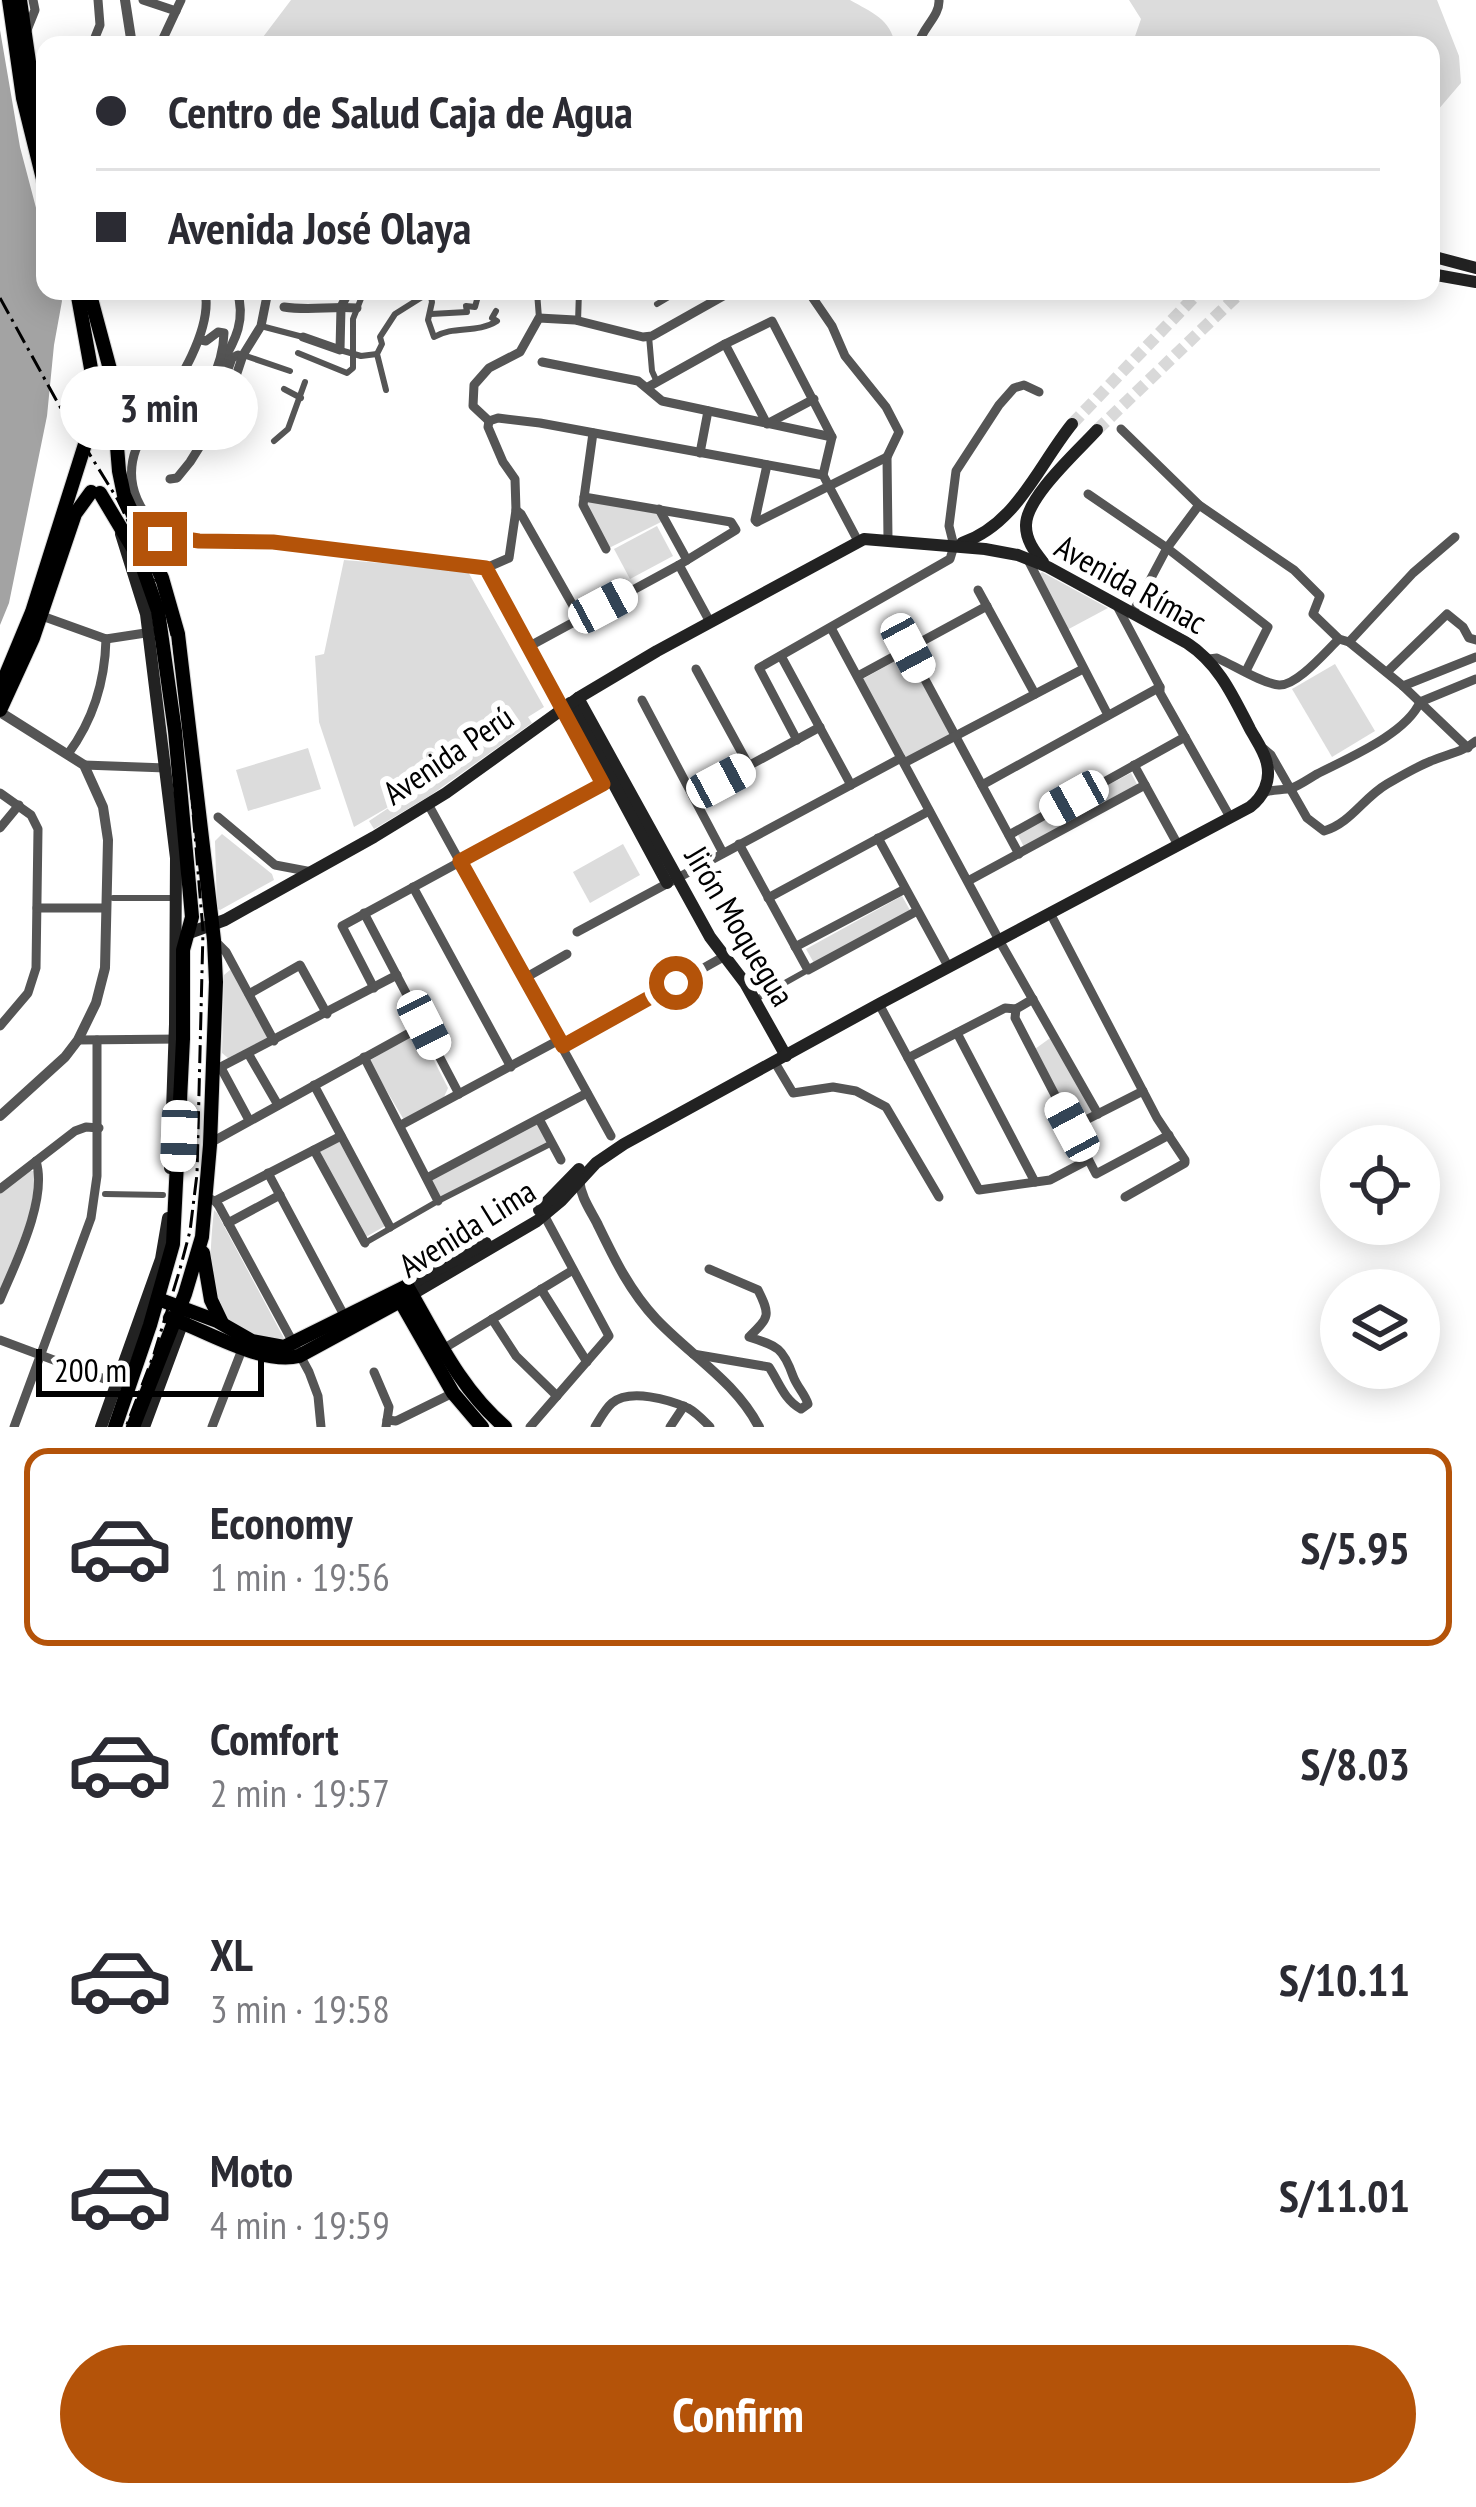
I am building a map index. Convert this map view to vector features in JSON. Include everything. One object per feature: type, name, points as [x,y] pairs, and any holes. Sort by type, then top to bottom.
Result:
[{"type":"main road","points":[[9,0],[36,151]]},
{"type":"main road","points":[[20,0],[36,88]]},
{"type":"main road","points":[[1440,258],[1476,268]]},
{"type":"main road","points":[[1440,276],[1476,283]]},
{"type":"main road","points":[[0,689],[32,612],[90,420],[92,374],[78,300]]},
{"type":"main road","points":[[0,711],[42,616],[75,514],[95,493],[115,486],[119,473],[111,373],[91,300]]},
{"type":"main road","points":[[954,546],[991,530],[1011,511],[1072,424]]},
{"type":"main road","points":[[1048,567],[1032,548],[1026,519],[1039,494],[1096,430]]},
{"type":"main road","points":[[80,465],[100,453],[114,459],[130,511],[167,591],[178,634],[212,933],[217,1069],[210,1199],[147,1420],[134,1427]]},
{"type":"main road","points":[[80,465],[82,484],[118,522],[146,574],[192,917],[183,950],[174,1235],[115,1426]]},
{"type":"main road","name":"Avenida Rímac","points":[[858,541],[888,539],[1009,553],[1048,567],[1209,659],[1258,743]]},
{"type":"main road","name":"Avenida Perú","points":[[189,933],[212,933],[428,804],[569,703],[858,541]]},
{"type":"main road","points":[[156,631],[176,858],[179,1039]]},
{"type":"main road","name":"Jirón Moquegua","points":[[569,703],[672,880],[745,983],[782,1055]]},
{"type":"main road","points":[[1258,743],[1268,764],[1262,794]]},
{"type":"main road","name":"Avenida Lima","points":[[296,1350],[544,1215],[599,1151],[1230,818],[1262,794]]},
{"type":"main road","name":"Avenida Lima","points":[[296,1350],[345,1317],[403,1293],[509,1230],[624,1144],[782,1055]]},
{"type":"main road","points":[[202,1238],[207,1285],[213,1307],[226,1327]]},
{"type":"main road","points":[[403,1293],[475,1398],[505,1427]]},
{"type":"main road","points":[[403,1293],[452,1393],[482,1427]]},
{"type":"main road","points":[[152,1303],[182,1310],[268,1346],[296,1350]]},
{"type":"main road","points":[[101,1427],[152,1303]]},
{"type":"main road","points":[[182,1310],[243,1347],[277,1359],[296,1350]]},
{"type":"main road","points":[[134,1427],[182,1310]]},
{"type":"main road","points":[[115,1426],[116,1390]]},
{"type":"street","points":[[25,34],[33,0]]},
{"type":"street","points":[[96,36],[100,25],[98,0]]},
{"type":"street","points":[[125,0],[131,36]]},
{"type":"street","points":[[143,0],[178,6],[164,36]]},
{"type":"street","points":[[920,36],[938,10],[939,0]]},
{"type":"street","points":[[172,537],[153,525],[142,509],[132,482],[134,454],[201,340],[206,300]]},
{"type":"street","points":[[175,440],[232,346],[242,320],[239,300]]},
{"type":"street","points":[[170,478],[177,478],[190,462],[227,403],[243,356],[261,326],[266,300]]},
{"type":"street","points":[[340,350],[344,300]]},
{"type":"street","points":[[298,353],[347,373],[352,368],[352,319],[360,300]]},
{"type":"street","points":[[386,390],[377,354],[380,337],[395,314],[417,300]]},
{"type":"street","points":[[432,300],[428,320],[434,337],[491,325],[496,311]]},
{"type":"street","points":[[430,314],[466,312],[466,306],[475,307],[477,300]]},
{"type":"street","points":[[148,548],[172,537],[273,542],[486,568],[503,563],[509,558],[516,510],[514,479],[502,462],[489,421],[473,406],[474,385],[489,368],[520,352],[539,318],[538,300]]},
{"type":"street","points":[[578,300],[578,322]]},
{"type":"street","points":[[657,304],[664,300]]},
{"type":"street","points":[[539,318],[649,336],[713,300]]},
{"type":"street","points":[[814,300],[845,356],[896,423],[898,438],[887,457],[888,539]]},
{"type":"street","points":[[284,307],[310,311],[322,306],[357,308]]},
{"type":"street","points":[[542,362],[652,384],[775,322],[832,437],[826,480],[858,541]]},
{"type":"street","points":[[261,326],[352,354],[377,354]]},
{"type":"street","points":[[201,340],[224,333],[218,368]]},
{"type":"street","points":[[649,336],[653,394],[662,400],[832,437]]},
{"type":"street","points":[[724,344],[767,424]]},
{"type":"street","points":[[208,390],[220,392],[232,358],[238,354],[290,370]]},
{"type":"street","points":[[274,441],[287,429],[305,382]]},
{"type":"street","points":[[797,740],[759,668],[950,560],[956,471],[1013,388],[1024,385],[1039,392]]},
{"type":"street","points":[[284,389],[301,398]]},
{"type":"street","points":[[767,424],[814,399]]},
{"type":"street","points":[[700,453],[708,411]]},
{"type":"street","points":[[489,421],[498,418],[593,433],[826,480]]},
{"type":"street","points":[[1121,429],[1198,505],[1294,570],[1320,596],[1313,614],[1472,744],[1386,784],[1352,817],[1324,830],[1307,818],[1271,755],[1258,743]]},
{"type":"street","points":[[593,433],[583,505],[606,549]]},
{"type":"street","points":[[767,465],[757,522],[826,480],[887,457]]},
{"type":"street","points":[[1088,494],[1268,626],[1246,670]]},
{"type":"street","points":[[528,646],[734,533],[731,522],[584,497]]},
{"type":"street","points":[[1132,614],[1167,548],[1198,505]]},
{"type":"street","points":[[659,509],[710,622]]},
{"type":"street","points":[[516,510],[580,618]]},
{"type":"street","points":[[148,548],[153,525]]},
{"type":"street","points":[[1209,659],[1217,658],[1277,685],[1288,683],[1344,640],[1455,537]]},
{"type":"street","points":[[1027,558],[1108,715]]},
{"type":"street","points":[[374,988],[342,926],[603,784],[569,703],[528,646],[486,568]]},
{"type":"street","points":[[978,590],[1035,694]]},
{"type":"street","points":[[858,676],[987,606]]},
{"type":"street","points":[[1117,606],[1230,818]]},
{"type":"street","points":[[1387,672],[1447,614],[1476,640]]},
{"type":"street","points":[[42,616],[106,639],[156,631]]},
{"type":"street","points":[[831,628],[1098,1114]]},
{"type":"street","points":[[68,754],[99,695],[106,639]]},
{"type":"street","points":[[908,648],[1019,854]]},
{"type":"street","points":[[781,656],[850,785]]},
{"type":"street","points":[[1403,686],[1476,657]]},
{"type":"street","points":[[1222,676],[1233,665]]},
{"type":"street","points":[[696,669],[749,766]]},
{"type":"street","points":[[577,932],[850,785],[1083,669]]},
{"type":"street","points":[[1262,794],[1289,789],[1399,728],[1420,702],[1476,679]]},
{"type":"street","points":[[982,785],[1160,686]]},
{"type":"street","points":[[642,700],[723,853]]},
{"type":"street","points":[[0,711],[84,765],[107,823],[109,903],[105,968],[88,1023],[64,1057],[1,1113]]},
{"type":"street","points":[[693,796],[820,727]]},
{"type":"street","points":[[1009,835],[1185,737]]},
{"type":"street","points":[[84,765],[166,768]]},
{"type":"street","points":[[1134,765],[1178,845]]},
{"type":"street","points":[[968,880],[1145,785]]},
{"type":"street","points":[[0,794],[31,815],[38,829],[36,968],[28,993],[4,1023]]},
{"type":"street","points":[[428,804],[611,1136]]},
{"type":"street","points":[[0,828],[19,805]]},
{"type":"street","points":[[768,898],[929,811]]},
{"type":"street","points":[[218,817],[275,865],[313,872]]},
{"type":"street","points":[[878,838],[948,966]]},
{"type":"street","points":[[740,844],[808,970]]},
{"type":"street","points":[[413,887],[511,1066]]},
{"type":"street","points":[[795,947],[905,889]]},
{"type":"street","points":[[37,908],[177,898]]},
{"type":"street","points":[[758,998],[917,911]]},
{"type":"street","points":[[364,913],[459,1094]]},
{"type":"street","points":[[1050,913],[1185,1163],[1125,1197]]},
{"type":"street","points":[[212,933],[274,1041]]},
{"type":"street","points":[[525,978],[567,953]]},
{"type":"street","points":[[401,1125],[725,956]]},
{"type":"street","points":[[249,994],[300,965],[327,1013]]},
{"type":"street","points":[[249,1120],[217,1069],[397,975]]},
{"type":"street","points":[[908,1058],[1005,1008],[1016,1009],[1033,1000]]},
{"type":"street","points":[[878,1004],[979,1190],[1050,1180],[1088,1160]]},
{"type":"street","points":[[0,1007],[4,1023]]},
{"type":"street","points":[[1016,1009],[1015,1018],[1096,1174],[1168,1135]]},
{"type":"street","points":[[210,1143],[424,1025]]},
{"type":"street","points":[[957,1034],[1034,1182]]},
{"type":"street","points":[[78,1040],[179,1039]]},
{"type":"street","points":[[14,1427],[91,1218],[99,1127],[98,1040]]},
{"type":"street","points":[[249,1054],[278,1105]]},
{"type":"street","points":[[782,1055],[793,1093],[833,1087],[856,1091],[886,1107],[939,1197]]},
{"type":"street","points":[[364,1057],[438,1201]]},
{"type":"street","points":[[314,1085],[390,1227]]},
{"type":"street","points":[[1072,1127],[1143,1091]]},
{"type":"street","points":[[427,1178],[587,1093]]},
{"type":"street","points":[[539,1119],[561,1160]]},
{"type":"street","points":[[0,1190],[75,1131],[99,1127]]},
{"type":"street","points":[[321,1427],[318,1396],[296,1350],[228,1223],[210,1199],[341,1136]]},
{"type":"street","points":[[314,1150],[365,1243],[552,1143]]},
{"type":"street","points":[[0,1300],[35,1203],[40,1175],[36,1162]]},
{"type":"street","points":[[268,1173],[345,1317]]},
{"type":"street","points":[[579,1180],[586,1204],[633,1291],[657,1321],[736,1391],[759,1427]]},
{"type":"street","points":[[105,1194],[164,1195]]},
{"type":"street","points":[[228,1223],[280,1195]]},
{"type":"street","points":[[557,1198],[586,1204]]},
{"type":"street","points":[[530,1427],[609,1337],[544,1215]]},
{"type":"street","points":[[693,1354],[769,1366],[795,1406],[808,1405],[783,1351],[749,1337],[766,1320],[758,1291],[709,1269]]},
{"type":"street","points":[[442,1349],[573,1270]]},
{"type":"street","points":[[542,1289],[587,1362]]},
{"type":"street","points":[[492,1319],[516,1356],[557,1396]]},
{"type":"street","points":[[0,1340],[116,1390]]},
{"type":"street","points":[[212,1427],[243,1347]]},
{"type":"street","points":[[374,1372],[389,1407],[387,1424],[452,1393]]},
{"type":"street","points":[[595,1427],[612,1402],[621,1398],[653,1398],[684,1406],[710,1427]]},
{"type":"street","points":[[670,1427],[684,1406]]},
{"type":"shaded area","points":[[291,0],[850,0],[885,22],[893,36],[264,36]]},
{"type":"shaded area","points":[[1129,0],[1437,0],[1459,56],[1461,83],[1440,108],[1440,36],[1135,36],[1141,19]]},
{"type":"shaded area","points":[[0,30],[20,147],[36,208],[36,300],[62,301],[47,416],[9,603],[0,625]]},
{"type":"shaded area","points":[[586,499],[658,512],[663,521],[607,549]]},
{"type":"shaded area","points":[[657,526],[673,556],[630,579],[614,549]]},
{"type":"shaded area","points":[[344,560],[467,570],[544,707],[528,717],[532,723],[374,829],[369,821],[399,801],[354,827],[319,722],[315,656],[324,654]]},
{"type":"shaded area","points":[[1042,572],[1108,608],[1065,631],[1038,575]]},
{"type":"shaded area","points":[[908,654],[951,736],[904,761],[861,680]]},
{"type":"shaded area","points":[[1335,664],[1375,731],[1332,757],[1292,689]]},
{"type":"shaded area","points":[[308,748],[321,789],[248,811],[236,770]]},
{"type":"shaded area","points":[[1131,773],[1139,788],[1025,849],[1017,833]]},
{"type":"shaded area","points":[[222,834],[274,880],[220,910],[215,841]]},
{"type":"shaded area","points":[[623,844],[640,875],[590,903],[573,872]]},
{"type":"shaded area","points":[[902,896],[911,912],[814,963],[806,949]]},
{"type":"shaded area","points":[[230,970],[268,1038],[228,1058],[222,1053],[224,975]]},
{"type":"shaded area","points":[[419,1031],[448,1088],[444,1097],[404,1120],[369,1061]]},
{"type":"shaded area","points":[[1053,1036],[1093,1113],[1074,1123],[1035,1049]]},
{"type":"shaded area","points":[[538,1121],[550,1142],[442,1199],[430,1178]]},
{"type":"shaded area","points":[[339,1141],[385,1226],[364,1238],[318,1153]]},
{"type":"shaded area","points":[[29,1171],[37,1177],[29,1217],[0,1292],[0,1193]]},
{"type":"shaded area","points":[[214,1210],[286,1342],[241,1332],[221,1315],[212,1287]]},
{"type":"tunnel","points":[[1072,424],[1191,300]]},
{"type":"tunnel","points":[[1097,430],[1233,300]]},
{"type":"railway","points":[[0,298],[118,500],[162,593],[174,644],[188,752],[203,931],[197,1174],[180,1269],[126,1427]]},
{"type":"route","points":[[160,539],[273,542],[486,568],[603,784],[460,861],[563,1046],[676,983]]}]
